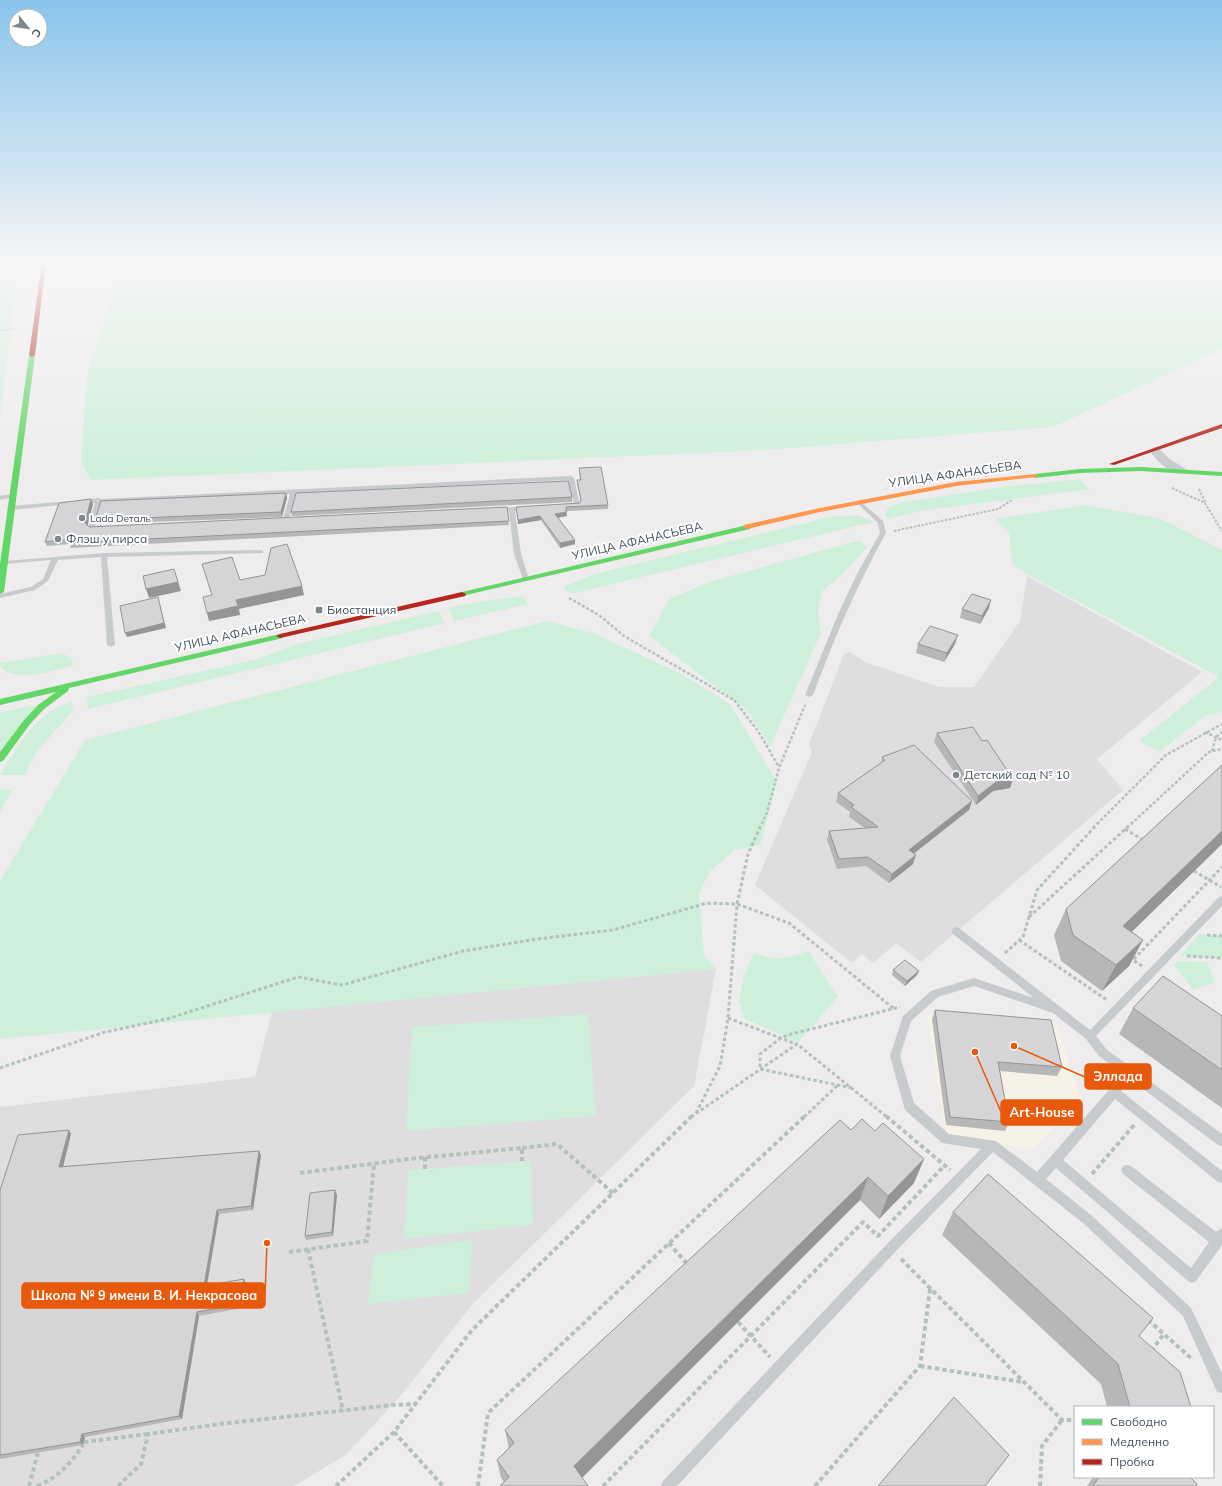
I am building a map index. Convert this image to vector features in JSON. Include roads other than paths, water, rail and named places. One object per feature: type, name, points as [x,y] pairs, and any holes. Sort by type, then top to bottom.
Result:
[{"type":"main road","points":[[0,592],[35,331]]},
{"type":"main road","points":[[1100,469],[1222,426]]},
{"type":"main road","name":"УЛИЦА АФАНАСЬЕВА","points":[[0,702],[70,684],[859,502],[956,484],[1100,469],[1180,470],[1219,474]]},
{"type":"main road","points":[[1219,474],[1222,484]]},
{"type":"main road","points":[[0,759],[27,722],[42,707],[70,684]]},
{"type":"street","points":[[1154,449],[1166,462],[1180,470]]},
{"type":"lane","points":[[11,508],[99,500],[571,478],[577,505],[562,506]]},
{"type":"lane","points":[[286,520],[293,492]]},
{"type":"lane","points":[[0,498],[13,496]]},
{"type":"lane","points":[[99,500],[91,528],[106,527]]},
{"type":"lane","points":[[809,694],[830,636],[866,562],[883,533],[881,522],[859,502]]},
{"type":"lane","points":[[489,510],[534,508]]},
{"type":"lane","points":[[512,509],[514,535],[519,565],[526,579]]},
{"type":"lane","points":[[279,520],[294,520]]},
{"type":"lane","points":[[4,558],[260,552]]},
{"type":"lane","points":[[104,556],[111,645]]},
{"type":"lane","points":[[0,596],[33,588],[46,580],[55,558]]},
{"type":"lane","points":[[1090,1036],[1114,1012],[1143,975],[1169,955],[1222,900]]},
{"type":"lane","points":[[956,931],[1090,1036],[1103,1053],[1222,1141]]},
{"type":"lane","points":[[1143,975],[1158,984]]},
{"type":"lane","points":[[1054,1009],[974,982],[935,994],[907,1019],[895,1056],[909,1106],[946,1139],[992,1145],[1087,1219],[1187,1312],[1222,1387]]},
{"type":"lane","points":[[1038,1180],[1130,1072]]},
{"type":"lane","points":[[1114,1092],[1222,1178]]},
{"type":"lane","points":[[668,1486],[891,1248],[992,1145]]},
{"type":"lane","points":[[1055,1160],[1192,1277],[1220,1238],[1126,1170]]},
{"type":"place","name":"Lada Dеталь","points":[[82,518]]},
{"type":"place","name":"Флэш у пирса","points":[[58,539]]},
{"type":"place","name":"Биостанция","points":[[319,610]]},
{"type":"place","name":"Детский сад № 10","points":[[956,775]]},
{"type":"place","name":"Эллада","points":[[1014,1046]]},
{"type":"place","name":"Art-House","points":[[975,1052]]},
{"type":"place","name":"Школа № 9 имени В. И. Некрасова","points":[[267,1243]]}]
